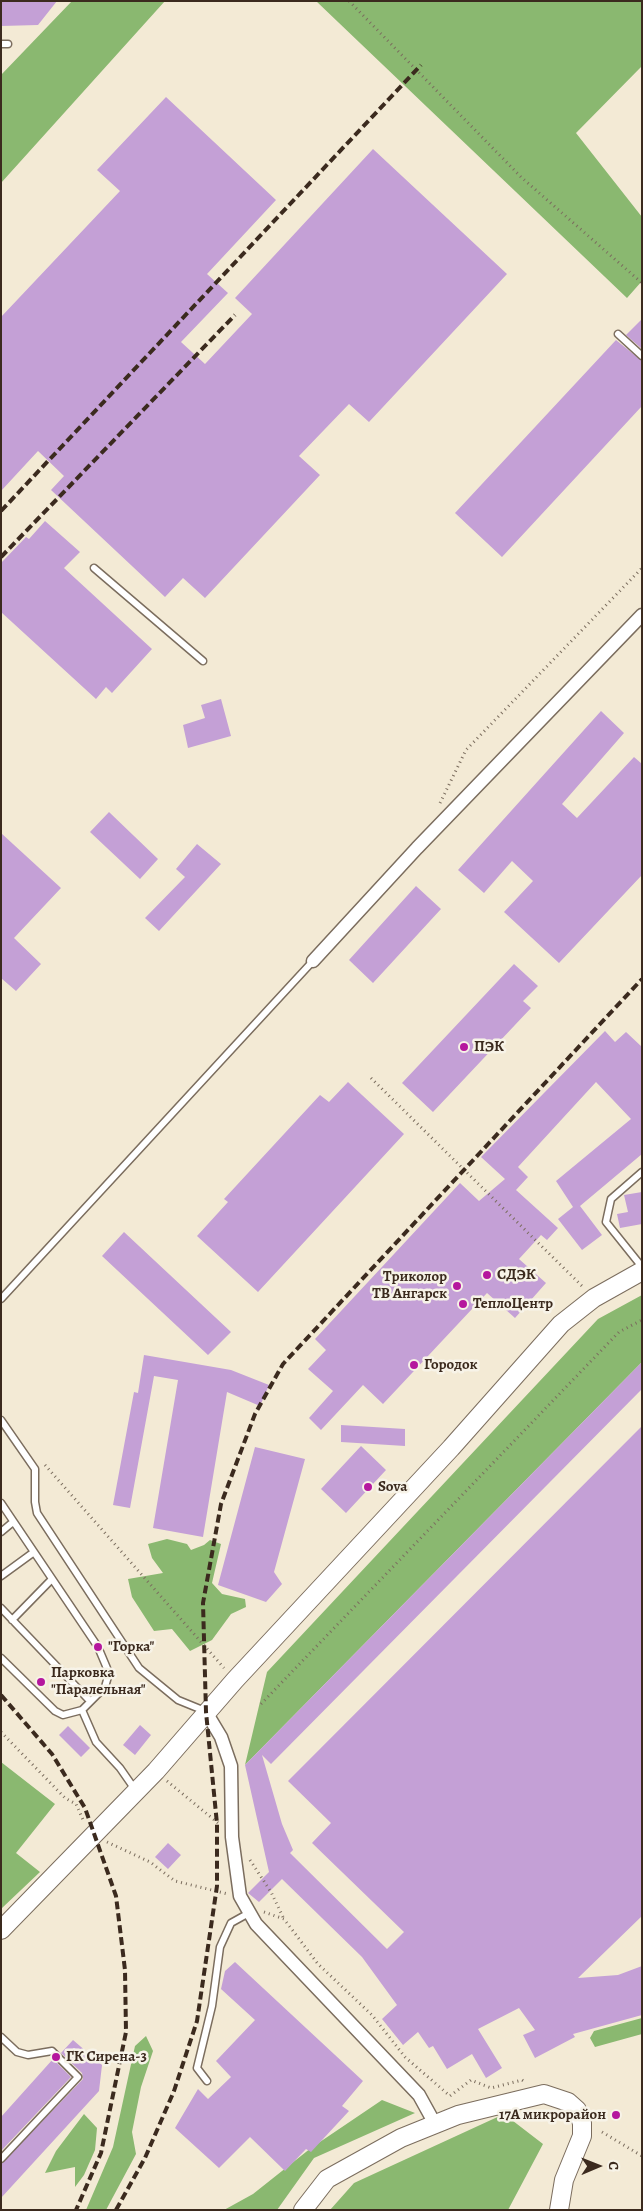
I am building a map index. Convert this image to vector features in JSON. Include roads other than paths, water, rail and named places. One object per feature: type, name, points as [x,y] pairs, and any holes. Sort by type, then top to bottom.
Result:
[{"type":"street","points":[[313,961],[417,848],[642,615]]},
{"type":"street","points":[[1,1930],[90,1841],[156,1771],[234,1680],[451,1448],[561,1324],[594,1298],[642,1271]]},
{"type":"street","points":[[206,1712],[221,1738],[231,1766],[232,1837],[240,1896],[256,1924],[419,2095],[435,2124]]},
{"type":"street","points":[[303,2210],[327,2179],[343,2168],[401,2138],[458,2115],[544,2094],[568,2102],[580,2115],[583,2130],[564,2180],[559,2210]]},
{"type":"lane","points":[[618,334],[642,356]]},
{"type":"lane","points":[[94,568],[203,662]]},
{"type":"lane","points":[[1,1299],[313,961]]},
{"type":"lane","points":[[642,1172],[611,1199],[606,1222],[642,1267]]},
{"type":"lane","points":[[1,1420],[35,1469],[34,1502],[37,1513],[139,1668],[178,1700],[206,1712]]},
{"type":"lane","points":[[1,1503],[98,1647],[109,1673],[105,1687],[89,1700],[82,1710],[63,1715],[55,1711],[1,1658]]},
{"type":"lane","points":[[1,1532],[13,1522]]},
{"type":"lane","points":[[1,1576],[34,1552]]},
{"type":"lane","points":[[12,1620],[52,1580]]},
{"type":"lane","points":[[1,1608],[89,1700]]},
{"type":"lane","points":[[82,1710],[96,1742],[120,1768],[136,1792]]},
{"type":"lane","points":[[207,2081],[197,2068],[212,2006],[220,1946],[231,1923],[249,1912]]},
{"type":"lane","points":[[1,2037],[17,2052],[28,2055],[52,2051],[78,2076],[1,2159]]},
{"type":"railway","points":[[1,511],[421,65]]},
{"type":"railway","points":[[1,557],[235,315]]},
{"type":"railway","points":[[116,2210],[145,2158],[174,2091],[197,2021],[217,1886],[217,1824],[206,1712],[203,1603],[221,1504],[255,1414],[283,1364],[642,979]]},
{"type":"railway","points":[[1,1695],[52,1754],[85,1808],[116,1896],[125,1970],[126,2032],[101,2153],[76,2210]]},
{"type":"place","name":"ПЭК","points":[[464,1047]]},
{"type":"place","name":"СДЭК","points":[[487,1275]]},
{"type":"place","name":"Триколор ТВ Ангарск","points":[[457,1286]]},
{"type":"place","name":"ТеплоЦентр","points":[[463,1304]]},
{"type":"place","name":"Городок","points":[[414,1365]]},
{"type":"place","name":"Sova","points":[[368,1487]]},
{"type":"place","name":"\"Горка\"","points":[[98,1647]]},
{"type":"place","name":"Парковка \"Паралельная\"","points":[[41,1682]]},
{"type":"place","name":"ГК Сирена-3","points":[[56,2057]]},
{"type":"place","name":"17А микрорайон","points":[[616,2115]]}]
